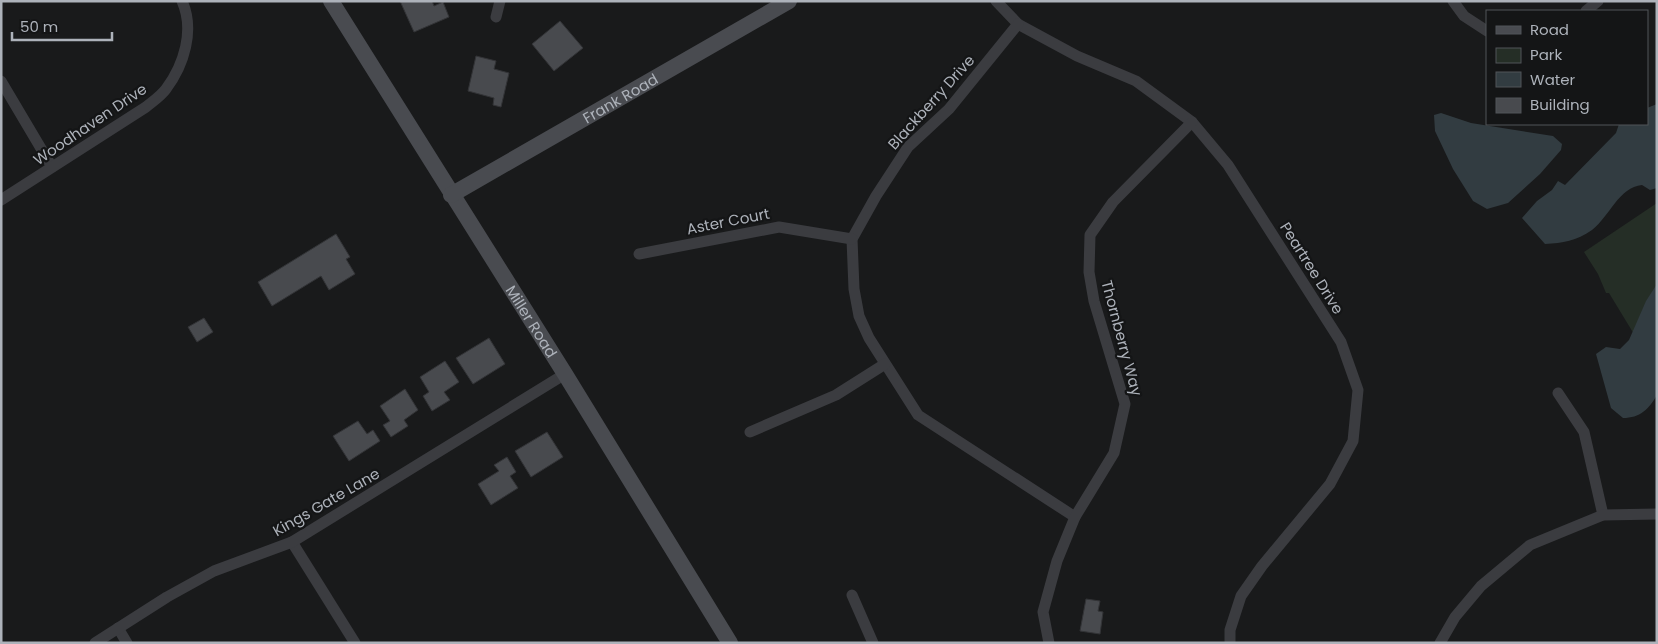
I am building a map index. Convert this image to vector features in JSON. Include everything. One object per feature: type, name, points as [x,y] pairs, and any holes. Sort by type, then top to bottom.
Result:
[{"type":"street","name":"Woodhaven Drive","points":[[1,200],[146,107],[165,91],[179,68],[185,48],[188,25],[182,1]]},
{"type":"street","name":"Miller Road","points":[[331,1],[565,374],[730,643]]},
{"type":"street","points":[[496,17],[500,1]]},
{"type":"street","name":"Frank Road","points":[[452,195],[789,1]]},
{"type":"street","name":"Peartree Drive","points":[[996,1],[1018,24],[1077,56],[1136,81],[1192,122],[1228,165],[1341,342],[1358,390],[1353,441],[1330,484],[1262,566],[1241,596],[1230,630],[1230,643]]},
{"type":"street","points":[[1453,1],[1464,16],[1486,30]]},
{"type":"street","points":[[1587,10],[1598,1]]},
{"type":"street","name":"Blackberry Drive","points":[[852,239],[876,196],[908,147],[948,109],[1018,24]]},
{"type":"street","points":[[1,81],[52,167]]},
{"type":"street","name":"Thornberry Way","points":[[1049,643],[1043,612],[1057,561],[1075,517],[1114,453],[1125,404],[1094,301],[1089,272],[1090,235],[1113,202],[1192,122]]},
{"type":"street","name":"Aster Court","points":[[639,254],[779,226],[852,239]]},
{"type":"street","points":[[852,239],[854,289],[859,316],[868,338],[918,415],[1075,517]]},
{"type":"street","points":[[750,432],[836,395],[885,364]]},
{"type":"street","name":"Kings Gate Lane","points":[[95,643],[167,597],[214,571],[292,542],[565,374]]},
{"type":"street","points":[[1558,393],[1584,432],[1602,515]]},
{"type":"street","points":[[1440,643],[1454,616],[1481,586],[1530,544],[1602,515],[1657,514]]},
{"type":"street","points":[[292,542],[355,643]]},
{"type":"street","points":[[852,595],[873,643]]},
{"type":"street","points":[[118,628],[127,643]]},
{"type":"green space","points":[[1657,203],[1657,372],[1609,293],[1606,293],[1598,274],[1584,252]]},
{"type":"water","points":[[1657,104],[1657,188],[1650,190],[1642,185],[1634,187],[1621,196],[1592,230],[1569,241],[1545,244],[1522,218],[1537,201],[1552,190],[1558,181],[1565,185],[1616,133],[1619,125],[1648,125],[1648,108]]},
{"type":"water","points":[[1441,113],[1471,123],[1553,136],[1562,144],[1561,150],[1540,174],[1508,203],[1487,209],[1473,201],[1453,169],[1435,131],[1434,115]]},
{"type":"water","points":[[1657,284],[1657,395],[1643,412],[1629,418],[1623,418],[1611,408],[1596,354],[1606,347],[1620,349],[1629,340],[1646,301]]},
{"type":"building","points":[[400,1],[432,1],[434,6],[443,2],[449,17],[414,32]]},
{"type":"building","points":[[560,21],[583,48],[554,71],[532,44]]},
{"type":"building","points":[[476,56],[496,61],[494,69],[509,73],[501,107],[493,105],[494,98],[468,91]]},
{"type":"building","points":[[336,234],[350,257],[346,259],[355,274],[329,290],[321,276],[272,306],[258,282]]},
{"type":"building","points":[[204,318],[213,332],[197,342],[188,327]]},
{"type":"building","points":[[489,338],[505,364],[473,384],[456,358]]},
{"type":"building","points":[[445,361],[459,382],[444,392],[450,400],[432,411],[423,396],[429,392],[420,377]]},
{"type":"building","points":[[405,389],[418,410],[404,420],[408,426],[391,437],[383,425],[390,421],[380,406]]},
{"type":"building","points":[[358,421],[367,434],[373,430],[380,441],[349,461],[333,436]]},
{"type":"building","points":[[547,432],[563,457],[531,477],[515,451]]},
{"type":"building","points":[[507,457],[516,472],[510,476],[518,488],[491,505],[478,484],[499,471],[494,465]]},
{"type":"building","points":[[1086,599],[1100,601],[1098,611],[1103,612],[1100,634],[1080,631]]}]
